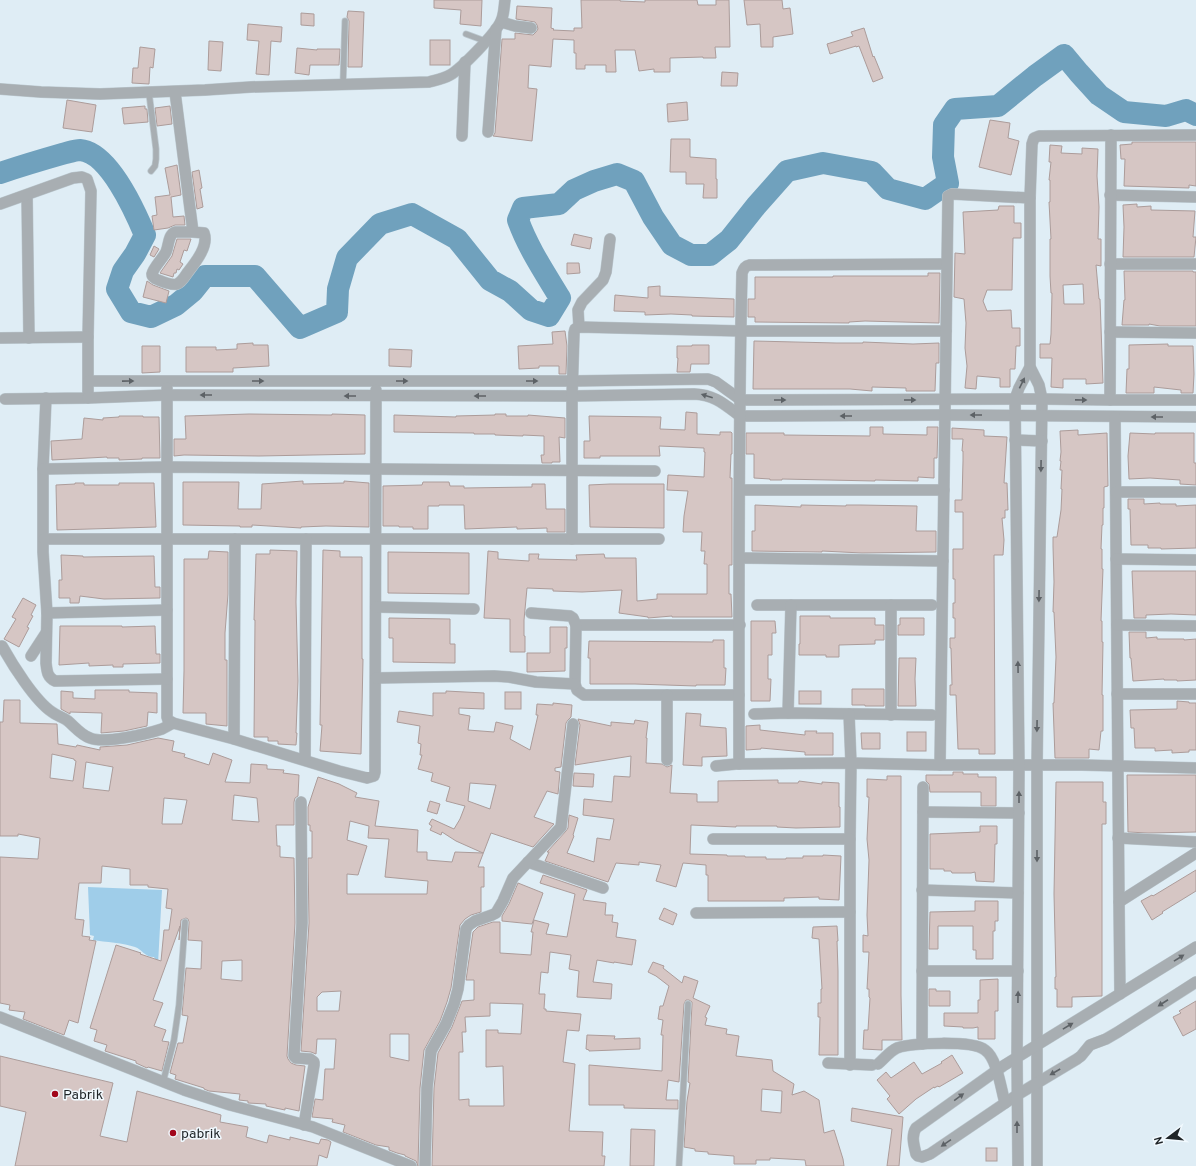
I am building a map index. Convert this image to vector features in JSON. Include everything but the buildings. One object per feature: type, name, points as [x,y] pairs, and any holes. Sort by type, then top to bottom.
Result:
[{"type":"street","points":[[488,132],[498,25],[504,10],[505,0]]},
{"type":"street","points":[[498,25],[531,28]]},
{"type":"street","points":[[0,89],[100,94],[175,92],[251,87],[429,82],[441,79],[450,74],[465,62],[498,25]]},
{"type":"street","points":[[462,136],[465,62]]},
{"type":"street","points":[[175,92],[193,232]]},
{"type":"street","points":[[1110,400],[1111,135]]},
{"type":"street","points":[[1037,1166],[1037,766],[1042,399],[1039,385],[1030,367],[1030,198],[1032,144],[1034,138],[1039,136],[1196,135]]},
{"type":"street","points":[[0,204],[73,178],[82,177],[87,179],[90,185],[91,209],[88,398]]},
{"type":"street","points":[[940,765],[948,196],[952,194],[1030,198]]},
{"type":"street","points":[[27,195],[29,338]]},
{"type":"street","points":[[1110,196],[1196,197]]},
{"type":"street","points":[[193,232],[204,233],[204,244],[199,257],[181,282],[174,284],[153,278],[153,272],[168,247],[172,233],[193,232]]},
{"type":"street","points":[[579,328],[578,310],[582,302],[603,280],[606,272],[610,239]]},
{"type":"street","points":[[739,764],[740,400],[742,273],[746,266],[750,265],[946,264]]},
{"type":"street","points":[[1110,264],[1196,264]]},
{"type":"street","points":[[572,539],[572,381],[575,329],[946,331]]},
{"type":"street","points":[[1110,332],[1196,333]]},
{"type":"street","points":[[0,338],[88,337]]},
{"type":"street","points":[[1018,1166],[1017,1057],[1019,766],[1015,399],[1030,367]]},
{"type":"street","points":[[89,381],[572,381],[708,379],[716,382],[740,400],[1196,400]]},
{"type":"street","points":[[167,381],[168,720],[173,723],[234,738],[367,778],[374,776],[375,772],[376,381]]},
{"type":"street","points":[[5,399],[167,395],[572,396],[705,394],[718,400],[740,416],[944,415],[1196,417]]},
{"type":"street","points":[[46,398],[43,468],[43,552],[47,671],[51,679],[55,681],[167,679]]},
{"type":"street","points":[[1115,417],[1120,994]]},
{"type":"street","points":[[1015,440],[1042,441]]},
{"type":"street","points":[[43,468],[167,466],[376,470],[655,471]]},
{"type":"street","points":[[740,490],[944,490]]},
{"type":"street","points":[[1116,492],[1196,492]]},
{"type":"street","points":[[44,539],[659,539]]},
{"type":"street","points":[[234,738],[235,539]]},
{"type":"street","points":[[305,760],[306,539]]},
{"type":"street","points":[[740,558],[943,562]]},
{"type":"street","points":[[1116,559],[1196,560]]},
{"type":"street","points":[[757,605],[932,605]]},
{"type":"street","points":[[788,713],[791,605]]},
{"type":"street","points":[[891,605],[891,715]]},
{"type":"street","points":[[376,607],[474,609]]},
{"type":"street","points":[[46,613],[167,610]]},
{"type":"street","points":[[531,613],[570,616],[573,618],[576,625],[575,684],[577,690],[584,695],[739,695]]},
{"type":"street","points":[[576,625],[740,625]]},
{"type":"street","points":[[1117,625],[1196,626]]},
{"type":"street","points":[[31,656],[46,633]]},
{"type":"street","points":[[2,646],[42,703],[52,712],[63,717],[84,735],[90,738],[107,740],[135,735],[164,728],[173,723]]},
{"type":"street","points":[[376,678],[494,676],[536,682],[575,684]]},
{"type":"street","points":[[1117,694],[1196,694]]},
{"type":"street","points":[[667,760],[668,695]]},
{"type":"street","points":[[754,714],[932,715]]},
{"type":"street","points":[[849,714],[851,764],[850,1065]]},
{"type":"street","points":[[425,1166],[427,1088],[431,1051],[446,1024],[454,1004],[466,929],[475,921],[496,913],[513,878],[558,832],[562,823],[573,724]]},
{"type":"street","points":[[716,766],[739,764],[851,764],[1196,768]]},
{"type":"street","points":[[922,1044],[923,787]]},
{"type":"street","points":[[301,802],[302,924],[294,1056],[296,1058],[313,1060],[314,1065],[304,1125]]},
{"type":"street","points":[[923,812],[1019,812]]},
{"type":"street","points":[[1118,838],[1196,842]]},
{"type":"street","points":[[713,839],[850,839]]},
{"type":"street","points":[[1119,902],[1196,853]]},
{"type":"street","points":[[528,862],[603,888]]},
{"type":"street","points":[[922,890],[1018,893]]},
{"type":"street","points":[[696,914],[850,912]]},
{"type":"street","points":[[1196,947],[1017,1057],[916,1128],[913,1136],[916,1154],[919,1157],[926,1156],[1017,1095],[1077,1059],[1090,1045],[1106,1039],[1118,1032],[1196,982]]},
{"type":"street","points":[[922,971],[1018,971]]},
{"type":"street","points":[[0,1017],[184,1090],[230,1105],[304,1125],[347,1140],[411,1166]]},
{"type":"street","points":[[828,1063],[850,1065],[875,1064],[894,1050],[922,1044],[959,1044],[975,1046],[984,1050],[991,1058],[1005,1103]]},
{"type":"lane","points":[[343,84],[345,21]]},
{"type":"lane","points":[[466,34],[485,41]]},
{"type":"lane","points":[[149,92],[156,149],[155,166],[151,171]]},
{"type":"lane","points":[[163,1082],[174,1040],[179,1005],[185,922]]},
{"type":"lane","points":[[679,1166],[688,1004]]},
{"type":"shaded area","points":[[88,887],[162,890],[158,964],[154,957],[148,956],[140,949],[135,947],[93,940],[94,936],[90,935]]},
{"type":"waterway","points":[[0,173],[78,150],[91,153],[111,171],[128,198],[145,235],[135,254],[123,271],[117,289],[131,312],[151,317],[176,305],[193,291],[205,276],[255,276],[300,328],[337,312],[338,289],[347,258],[380,224],[412,214],[457,239],[490,280],[510,291],[531,310],[549,316],[560,298],[532,250],[518,220],[523,208],[559,204],[574,190],[594,181],[617,174],[634,181],[653,217],[672,245],[691,255],[710,255],[729,240],[756,206],[787,171],[823,163],[872,172],[888,189],[925,199],[948,183],[943,157],[944,125],[955,109],[998,106],[1064,55],[1099,95],[1124,112],[1166,116],[1186,110],[1196,115]]},
{"type":"place","name":"Pabrik","points":[[55,1094]]},
{"type":"place","name":"pabrik","points":[[173,1133]]}]
